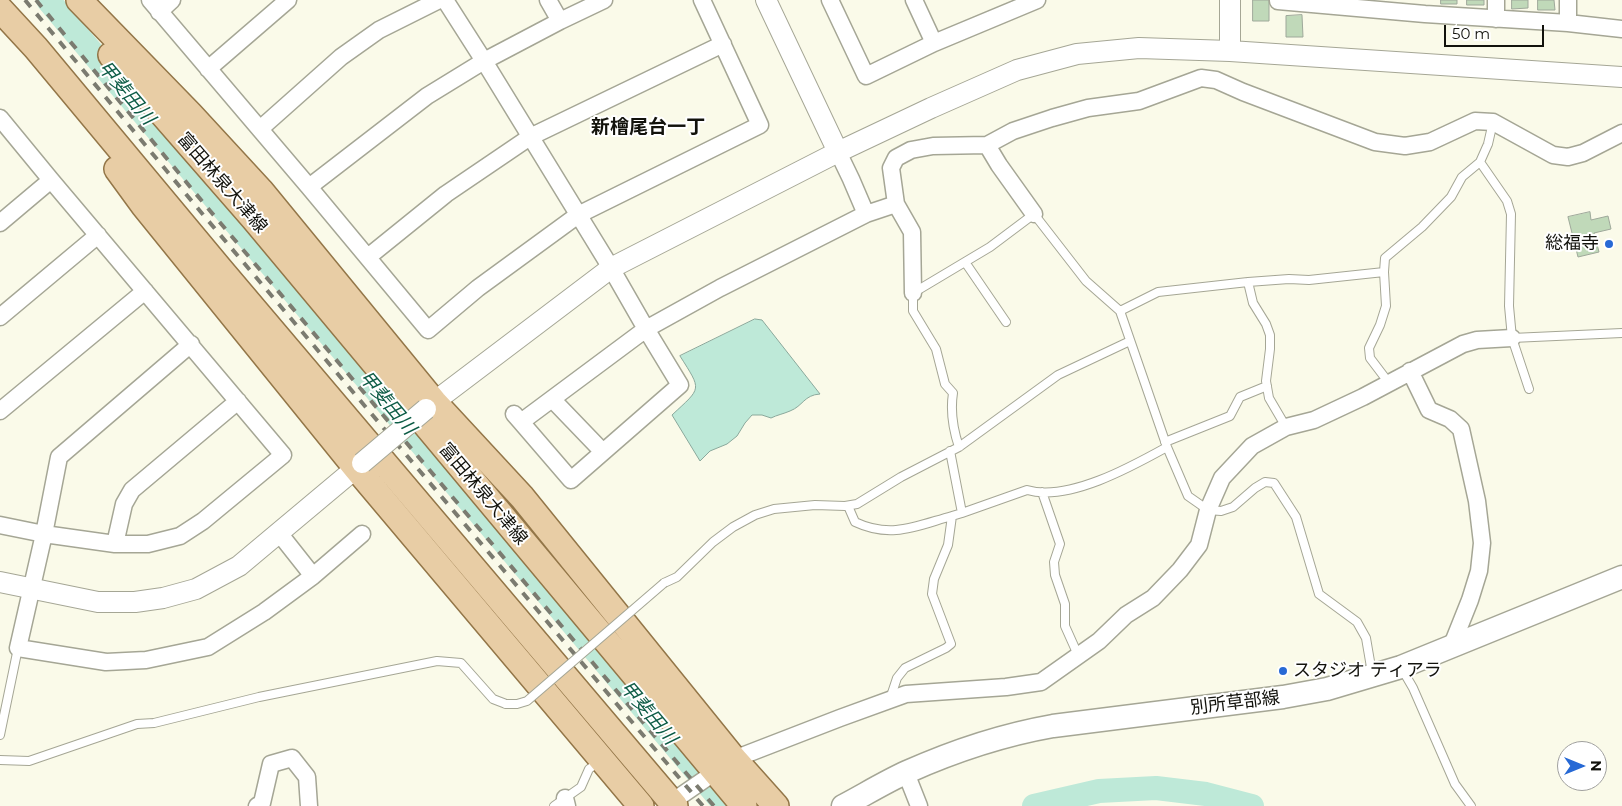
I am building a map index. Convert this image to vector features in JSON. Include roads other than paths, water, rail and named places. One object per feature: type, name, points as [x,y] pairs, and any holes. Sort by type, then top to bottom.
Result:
[{"type":"main road","name":"富田林泉大津線","points":[[64,0],[254,219],[722,770],[744,806]]},
{"type":"main road","points":[[79,0],[190,114],[261,191],[430,405],[522,497],[722,770],[776,806]]},
{"type":"main road","points":[[0,9],[36,48],[220,268],[677,801]]},
{"type":"main road","points":[[0,14],[144,206],[641,806]]},
{"type":"main road","name":"別所草部線","points":[[843,806],[906,773],[966,748],[1027,731],[1053,726],[1283,697],[1327,689],[1401,667],[1622,577]]},
{"type":"street","points":[[172,0],[155,6],[428,330],[478,288],[578,215],[760,125],[702,0]]},
{"type":"street","points":[[208,68],[288,0]]},
{"type":"street","points":[[260,129],[341,57],[379,30],[439,0]]},
{"type":"street","points":[[445,0],[611,268],[646,329],[680,384],[571,480],[517,418],[552,399],[646,329],[720,288],[866,214],[896,204]]},
{"type":"street","points":[[548,0],[560,21]]},
{"type":"street","points":[[309,187],[427,96],[484,61],[604,0]]},
{"type":"street","points":[[766,0],[852,179],[866,214]]},
{"type":"street","points":[[830,0],[866,76],[934,43],[1003,6],[1037,0]]},
{"type":"street","points":[[914,0],[934,43]]},
{"type":"street","points":[[1230,0],[1230,52]]},
{"type":"street","points":[[1278,0],[1278,2],[1425,7],[1496,19],[1568,23],[1622,29]]},
{"type":"street","points":[[1496,0],[1496,19]]},
{"type":"street","points":[[1568,0],[1568,23]]},
{"type":"street","points":[[368,257],[446,194],[530,137],[723,44]]},
{"type":"street","points":[[0,582],[98,602],[135,602],[164,598],[196,590],[239,566],[430,405],[611,268],[838,152],[1017,70],[1077,54],[1139,48],[1622,77]]},
{"type":"street","points":[[913,294],[912,232],[896,204],[891,168],[896,158],[912,150],[933,146],[987,145],[1013,131],[1052,118],[1088,108],[1139,101],[1201,78],[1216,80],[1243,92],[1382,143],[1405,146],[1430,142],[1475,121],[1492,122],[1553,155],[1568,157],[1584,153],[1622,133]]},
{"type":"street","points":[[0,525],[44,534],[115,544],[148,544],[180,536],[203,521],[284,455],[2,124]]},
{"type":"street","points":[[987,145],[1034,214]]},
{"type":"street","points":[[0,223],[51,180]]},
{"type":"street","points":[[0,317],[98,235]]},
{"type":"street","points":[[0,410],[145,290]]},
{"type":"street","points":[[677,801],[722,770],[840,718],[906,694],[1006,687],[1041,682],[1098,641],[1126,615],[1153,598],[1180,570],[1200,545],[1208,510],[1222,478],[1252,446],[1286,427],[1314,420],[1364,397],[1463,344],[1477,340],[1512,338]]},
{"type":"street","points":[[191,344],[59,457],[18,648],[106,662],[146,660],[208,647],[264,612],[313,576],[362,534]]},
{"type":"street","points":[[1410,371],[1429,410],[1450,419],[1461,429],[1477,501],[1482,544],[1479,571],[1452,645]]},
{"type":"street","points":[[552,399],[603,452]]},
{"type":"street","points":[[115,544],[124,504],[132,490],[238,400]]},
{"type":"street","points":[[279,533],[313,576]]},
{"type":"street","points":[[257,806],[262,803],[271,764],[292,758],[307,777],[309,806]]},
{"type":"street","points":[[906,773],[918,806]]},
{"type":"lane","points":[[1389,382],[1370,358],[1369,348],[1380,325],[1386,306],[1385,258],[1422,226],[1451,197],[1462,177],[1480,162],[1488,144],[1492,122]]},
{"type":"lane","points":[[1480,162],[1507,201],[1511,214],[1509,306],[1512,338],[1529,389]]},
{"type":"lane","points":[[959,447],[953,428],[951,404],[953,393],[945,384],[936,349],[913,311],[913,294],[990,247],[1034,214],[1086,281],[1120,311],[1166,445],[1188,496],[1208,510],[1221,511],[1233,507],[1265,482],[1274,483],[1296,516],[1319,594],[1357,622],[1366,638],[1372,675]]},
{"type":"lane","points":[[966,262],[1006,322]]},
{"type":"lane","points":[[1120,311],[1158,292],[1248,282],[1289,279],[1309,280],[1384,272]]},
{"type":"lane","points":[[1248,282],[1253,303],[1270,334],[1266,381],[1269,398],[1286,427]]},
{"type":"lane","points":[[1512,338],[1622,333]]},
{"type":"lane","points":[[0,760],[29,760],[137,724],[154,723],[259,697],[437,661],[460,663],[493,699],[506,704],[517,704],[527,701],[664,582],[677,577],[713,542],[733,527],[754,515],[774,509],[815,505],[848,506],[857,504],[901,477],[959,447],[1058,375],[1130,342]]},
{"type":"lane","points":[[848,506],[855,522],[868,528],[887,532],[903,530],[962,513],[1027,490],[1057,492],[1096,482],[1131,467],[1166,445],[1230,416],[1240,397],[1267,386]]},
{"type":"lane","points":[[950,451],[962,513]]},
{"type":"lane","points":[[1042,492],[1060,544],[1054,562],[1055,575],[1065,604],[1065,626],[1078,655]]},
{"type":"lane","points":[[889,700],[897,678],[905,668],[951,644],[932,594],[934,579],[948,545],[952,516]]},
{"type":"lane","points":[[0,735],[18,648]]},
{"type":"lane","points":[[1401,667],[1413,688],[1455,784],[1471,806]]},
{"type":"lane","points":[[562,803],[581,787],[589,769],[601,760]]},
{"type":"waterway","name":"甲斐田川","points":[[48,0],[726,806]]},
{"type":"waterway","points":[[1034,806],[1099,791],[1156,788],[1206,794],[1252,806]]},
{"type":"railway","points":[[25,0],[200,211],[703,806]]},
{"type":"railway","points":[[36,0],[206,206],[714,806]]},
{"type":"place","name":"総福寺","points":[[1609,244]]},
{"type":"place","name":"スタジオ ティアラ","points":[[1283,671]]},
{"type":"district","name":"新檜尾台一丁","points":[[648,127]]}]
